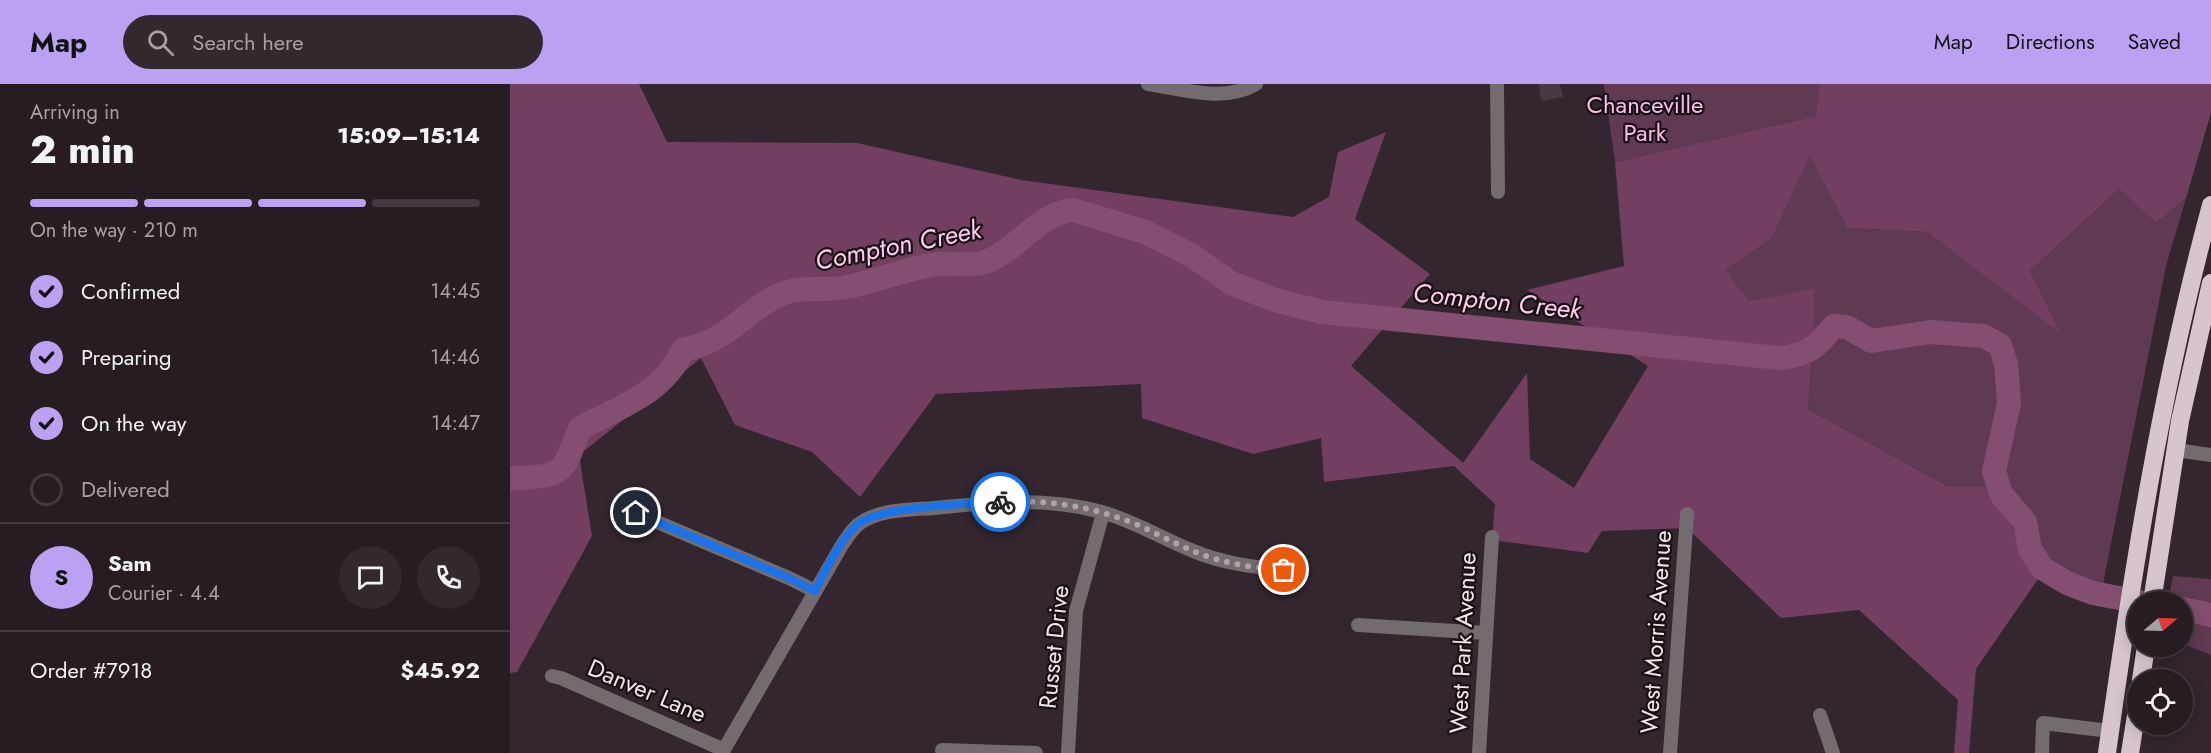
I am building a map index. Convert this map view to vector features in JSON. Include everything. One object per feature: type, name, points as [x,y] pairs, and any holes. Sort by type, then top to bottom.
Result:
[{"type":"highway","points":[[2107,753],[2126,618],[2153,457],[2174,356],[2211,205]]},
{"type":"highway","points":[[2154,591],[2180,421],[2211,283]]},
{"type":"highway","points":[[2130,753],[2133,735]]},
{"type":"street","points":[[1148,84],[1209,94],[1226,94],[1241,91],[1256,84]]},
{"type":"street","points":[[1497,84],[1498,192]]},
{"type":"street","points":[[2176,450],[2211,456]]},
{"type":"street","points":[[723,752],[842,545],[856,526],[877,515],[1022,500],[1061,503],[1103,513],[1140,526],[1190,550],[1215,559],[1250,567],[1284,570]]},
{"type":"street","points":[[636,513],[815,591]]},
{"type":"street","name":"Russet Drive","points":[[1068,753],[1076,611],[1103,513]]},
{"type":"street","name":"West Morris Avenue","points":[[1670,753],[1687,514]]},
{"type":"street","name":"West Park Avenue","points":[[1479,753],[1492,537]]},
{"type":"street","points":[[1358,626],[1486,633]]},
{"type":"street","name":"Danver Lane","points":[[552,676],[561,678],[723,752]]},
{"type":"street","points":[[1820,715],[1833,753]]},
{"type":"street","points":[[2042,753],[2043,723],[2110,731]]},
{"type":"street","points":[[942,750],[1036,753]]},
{"type":"green space","name":"Chanceville Park","points":[[1604,84],[1821,85],[1816,116],[1615,162]]},
{"type":"green space","points":[[1810,154],[1847,228],[1927,232],[2060,333],[2030,271],[2119,189],[2156,223],[2186,198],[2166,266],[2100,607],[2038,579],[1993,487],[1949,487],[1808,409],[1814,325],[1749,301],[1726,270],[1772,238]]},
{"type":"green space","points":[[2173,576],[2211,579],[2211,603],[2193,600],[2193,591],[2170,591]]},
{"type":"green space","points":[[2193,624],[2211,626],[2211,655],[2193,648]]},
{"type":"shaded area","points":[[510,84],[639,84],[667,142],[857,143],[1021,180],[1293,217],[1329,197],[1338,152],[1386,132],[1355,219],[1430,274],[1351,366],[1463,463],[1527,373],[1530,459],[1574,488],[1648,366],[1527,290],[1624,266],[1615,162],[1816,116],[1820,84],[2211,84],[2211,113],[2186,198],[2156,223],[2119,189],[2030,271],[2061,334],[1927,232],[1847,228],[1810,155],[1772,238],[1726,270],[1749,301],[1814,289],[1808,409],[1949,487],[1993,487],[2038,579],[1976,669],[1969,753],[1954,753],[1958,700],[1859,610],[1781,618],[1687,528],[1602,531],[1588,553],[1492,540],[1495,504],[1454,466],[1324,482],[1321,438],[1253,454],[1142,418],[1141,384],[936,394],[860,497],[812,452],[735,425],[701,358],[579,455],[592,536],[517,672],[510,673]]},
{"type":"building","points":[[1539,84],[1560,84],[1563,97],[1541,101]]},
{"type":"waterway","name":"Compton Creek","points":[[510,479],[546,475],[561,468],[566,462],[580,428],[639,398],[664,378],[675,365],[683,350],[714,339],[773,298],[796,290],[853,286],[926,266],[982,263],[999,255],[1039,224],[1073,210],[1145,232],[1191,255],[1231,283],[1275,300],[1322,312],[1780,358],[1811,349],[1834,326],[1847,327],[1871,341],[1931,332],[1983,336],[2000,345],[2006,364],[2009,403],[1994,471],[2001,494],[2025,522],[2030,549],[2042,568],[2067,583],[2093,593],[2127,600]]},
{"type":"waterway","name":"Compton Creek","points":[[2193,611],[2211,615]]},
{"type":"way so far","points":[[1000,502],[1022,500],[1061,503],[1103,513],[1140,526],[1190,550],[1215,559],[1250,567],[1284,570]]},
{"type":"route","points":[[636,513],[815,591],[842,545],[861,522],[877,515],[1000,502]]}]
